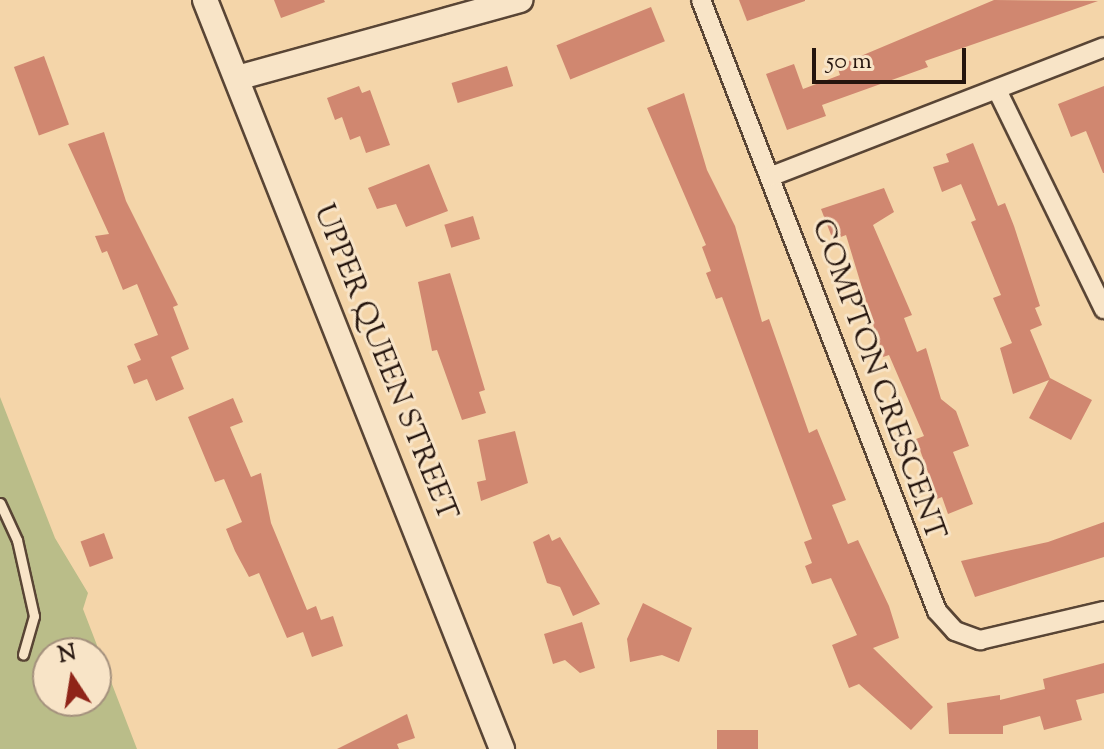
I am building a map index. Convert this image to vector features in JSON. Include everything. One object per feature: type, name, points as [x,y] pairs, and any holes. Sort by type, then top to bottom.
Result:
[{"type":"street","name":"UPPER QUEEN STREET","points":[[205,0],[502,749]]},
{"type":"street","points":[[237,78],[520,0]]},
{"type":"street","name":"COMPTON CRESCENT","points":[[701,0],[772,176],[937,611],[955,631],[980,640],[1104,611]]},
{"type":"street","points":[[772,176],[1104,47]]},
{"type":"street","points":[[997,90],[1104,309]]},
{"type":"lane","points":[[0,503],[17,540],[34,616],[23,654]]},
{"type":"green space","points":[[0,397],[55,538],[88,593],[83,609],[94,637],[32,637],[32,717],[112,717],[112,684],[137,749],[0,749]]},
{"type":"building","points":[[274,0],[324,0],[325,2],[281,18]]},
{"type":"building","points":[[739,0],[805,0],[805,1],[747,21]]},
{"type":"building","points":[[994,0],[1098,1],[925,61],[928,67],[822,105],[826,116],[787,130],[766,74],[794,64],[803,89],[840,75],[837,66]]},
{"type":"building","points":[[651,7],[665,41],[570,80],[556,45]]},
{"type":"building","points":[[44,56],[69,125],[39,136],[14,67]]},
{"type":"building","points":[[507,66],[513,86],[458,103],[452,83]]},
{"type":"building","points":[[359,86],[362,93],[370,90],[390,145],[366,153],[360,136],[350,140],[342,117],[335,120],[327,98]]},
{"type":"building","points":[[1104,86],[1103,173],[1086,131],[1071,137],[1058,104]]},
{"type":"building","points":[[684,93],[707,170],[735,226],[762,322],[769,319],[809,433],[817,429],[846,500],[832,505],[848,544],[858,540],[889,606],[899,638],[873,648],[933,707],[911,730],[859,684],[849,688],[832,645],[857,635],[831,578],[812,584],[805,566],[812,563],[804,542],[812,539],[722,297],[716,299],[706,273],[711,271],[702,247],[706,245],[647,108]]},
{"type":"building","points":[[104,132],[126,201],[178,305],[173,307],[189,349],[171,357],[184,389],[156,401],[147,379],[134,384],[127,366],[141,360],[134,344],[158,335],[137,284],[123,290],[107,251],[102,253],[95,236],[109,234],[68,144]]},
{"type":"building","points":[[973,143],[998,206],[1005,203],[1014,226],[1040,306],[1035,308],[1042,325],[1030,330],[1050,378],[1092,400],[1071,440],[1029,418],[1049,380],[1013,394],[1000,348],[1012,343],[993,298],[1001,295],[971,222],[976,220],[961,184],[942,192],[933,167],[949,162],[946,154]]},
{"type":"building","points":[[429,164],[448,211],[406,227],[396,204],[377,209],[368,188]]},
{"type":"building","points":[[884,188],[894,212],[873,225],[912,315],[904,318],[917,352],[926,348],[941,399],[956,411],[969,446],[953,452],[973,504],[948,514],[942,497],[932,501],[922,477],[929,475],[916,439],[924,436],[889,355],[883,357],[846,235],[833,240],[821,209]]},
{"type":"building","points":[[473,216],[480,239],[451,248],[444,225]]},
{"type":"building","points":[[450,273],[485,390],[479,392],[486,413],[462,420],[437,350],[432,351],[418,282]]},
{"type":"building","points":[[233,398],[243,422],[230,427],[251,477],[261,473],[271,523],[307,610],[316,606],[321,620],[333,616],[343,646],[312,657],[303,632],[287,638],[259,573],[249,577],[235,551],[226,529],[242,522],[224,479],[215,482],[188,417]]},
{"type":"building","points":[[515,431],[528,483],[481,501],[477,482],[486,480],[478,440]]},
{"type":"building","points":[[1104,522],[1104,557],[975,597],[961,561],[1048,542]]},
{"type":"building","points":[[104,533],[113,558],[90,567],[81,542]]},
{"type":"building","points":[[549,534],[552,541],[560,537],[600,604],[573,616],[560,587],[547,583],[533,542]]},
{"type":"building","points":[[643,603],[692,628],[679,662],[662,655],[630,662],[627,639]]},
{"type":"building","points":[[582,622],[595,668],[580,673],[565,660],[553,664],[544,634]]},
{"type":"building","points":[[1104,663],[1104,693],[1076,700],[1082,720],[1044,730],[1040,716],[1003,726],[1003,734],[949,734],[947,703],[1000,695],[1000,700],[1045,689],[1043,679]]},
{"type":"building","points":[[407,714],[415,738],[397,744],[399,749],[337,749]]},
{"type":"building","points":[[717,730],[758,730],[758,749],[717,749]]}]
